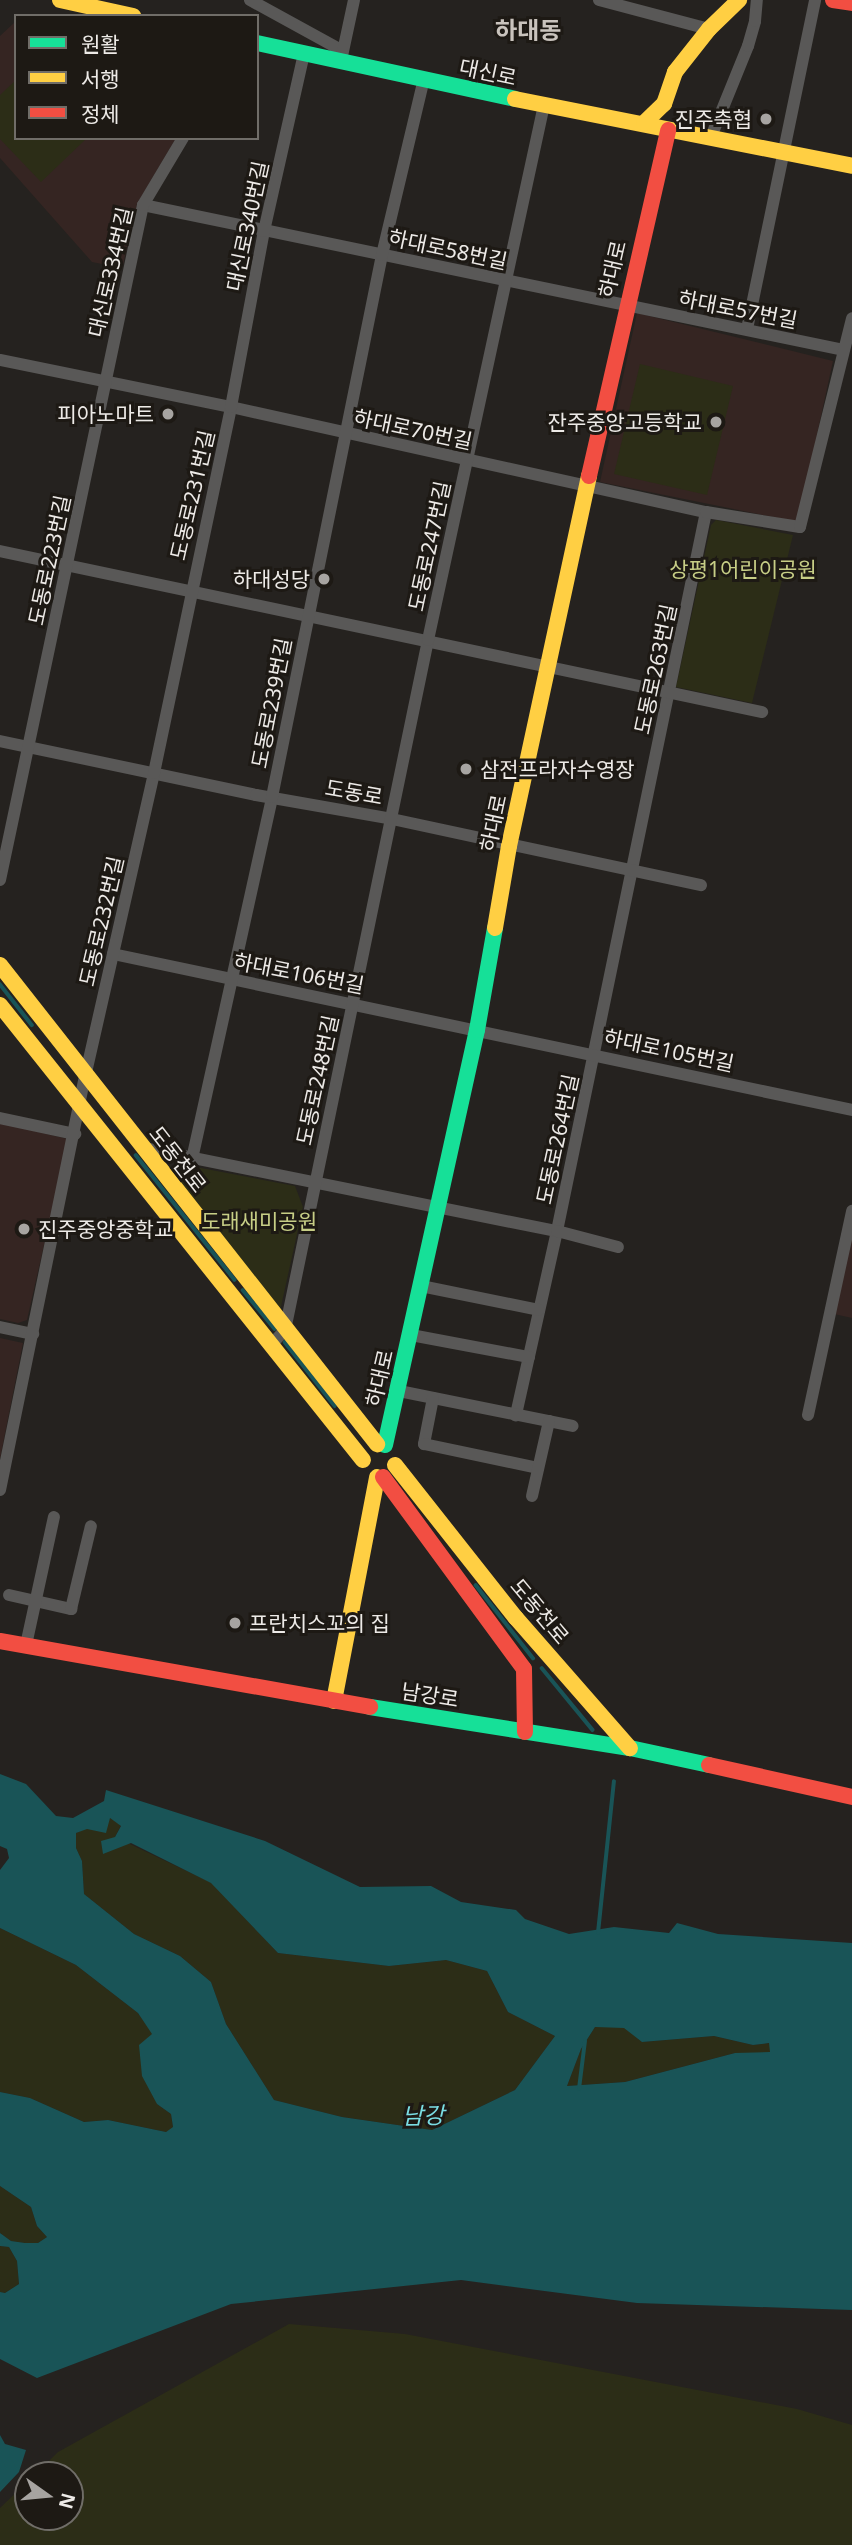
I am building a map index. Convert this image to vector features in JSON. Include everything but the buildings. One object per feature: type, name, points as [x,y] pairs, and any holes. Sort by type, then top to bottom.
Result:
[{"type":"street","points":[[62,0],[124,14]]},
{"type":"street","points":[[250,0],[342,57],[354,0]]},
{"type":"street","points":[[599,0],[709,29]]},
{"type":"street","points":[[644,123],[664,104],[675,72],[709,29],[739,0]]},
{"type":"street","points":[[711,137],[747,47],[755,22],[757,0]]},
{"type":"street","points":[[747,329],[786,151],[815,0]]},
{"type":"street","points":[[833,0],[852,3]]},
{"type":"street","name":"대신로","points":[[259,43],[304,54],[342,57],[424,79],[544,105],[852,166]]},
{"type":"street","name":"대신로340번길","points":[[231,407],[264,231],[304,54]]},
{"type":"street","name":"도동로239번길","points":[[192,1159],[272,797],[382,255],[424,79]]},
{"type":"street","name":"도동로247번길","points":[[392,819],[544,105]]},
{"type":"street","name":"하대로","points":[[381,1445],[399,1391],[422,1286],[477,1030],[509,846],[625,307],[668,130]]},
{"type":"street","name":"대신로334번길","points":[[105,382],[143,205],[182,140]]},
{"type":"street","name":"하대로58번길","points":[[143,205],[625,307]]},
{"type":"street","name":"하대로57번길","points":[[625,307],[843,350]]},
{"type":"street","points":[[588,487],[706,512],[800,527],[852,318]]},
{"type":"street","name":"하대로70번길","points":[[0,360],[231,407],[588,487]]},
{"type":"street","name":"도동로223번길","points":[[0,880],[31,747],[105,382]]},
{"type":"street","name":"도동로231번길","points":[[154,773],[231,407]]},
{"type":"street","name":"도동로263번길","points":[[633,870],[706,512]]},
{"type":"street","points":[[0,551],[190,592]]},
{"type":"street","name":"도동로231번길","points":[[190,592],[250,604]]},
{"type":"street","name":"도동로239번길","points":[[250,604],[428,640]]},
{"type":"street","name":"도동로247번길","points":[[428,640],[762,712]]},
{"type":"street","name":"도동로","points":[[0,741],[392,819],[701,885]]},
{"type":"street","name":"도동로232번길","points":[[0,1490],[85,1077],[154,773]]},
{"type":"street","name":"도동로248번길","points":[[285,1330],[392,819]]},
{"type":"street","name":"도동로264번길","points":[[516,1415],[633,870]]},
{"type":"street","name":"하대로106번길","points":[[113,954],[477,1030]]},
{"type":"street","name":"도동천로","points":[[0,965],[285,1330],[381,1445]]},
{"type":"street","name":"도동천로","points":[[0,1005],[363,1460]]},
{"type":"street","name":"하대로105번길","points":[[477,1030],[852,1110]]},
{"type":"street","points":[[103,1134],[102,1124],[107,1118],[118,1117]]},
{"type":"street","points":[[0,1118],[75,1133]]},
{"type":"street","points":[[144,1148],[557,1231],[618,1247]]},
{"type":"street","points":[[808,1415],[852,1211]]},
{"type":"street","points":[[224,1286],[239,1286],[240,1272]]},
{"type":"street","points":[[422,1286],[539,1310]]},
{"type":"street","points":[[0,1327],[33,1334]]},
{"type":"street","points":[[271,1345],[285,1330]]},
{"type":"street","points":[[411,1335],[529,1357]]},
{"type":"street","points":[[399,1391],[573,1426]]},
{"type":"street","points":[[433,1398],[424,1440],[428,1446],[538,1468]]},
{"type":"street","points":[[532,1496],[549,1421]]},
{"type":"street","points":[[334,1701],[380,1477],[395,1465],[395,1455],[381,1445],[367,1450],[363,1460],[368,1473],[380,1477]]},
{"type":"street","name":"도동천로","points":[[395,1465],[539,1644],[630,1748]]},
{"type":"street","name":"도동천로","points":[[380,1477],[518,1658],[526,1674],[525,1732]]},
{"type":"street","points":[[26,1645],[54,1517]]},
{"type":"street","points":[[9,1595],[71,1609],[91,1526]]},
{"type":"street","name":"남강로","points":[[0,1641],[334,1701],[630,1748],[852,1797]]},
{"type":"street","points":[[518,1658],[526,1664],[534,1665],[541,1657],[539,1644]]},
{"type":"shaded area","points":[[14,23],[14,140],[175,140],[137,204],[123,265],[117,267],[92,262],[0,158],[0,36]]},
{"type":"shaded area","name":"잔주중앙고등학교","points":[[637,313],[833,361],[798,522],[600,482]]},
{"type":"shaded area","name":"진주중앙중학교","points":[[0,1123],[68,1139],[27,1320],[18,1323],[0,1319]]},
{"type":"shaded area","points":[[852,1229],[852,1318],[834,1314]]},
{"type":"shaded area","points":[[0,1338],[23,1343],[0,1459]]},
{"type":"green space","points":[[14,82],[14,140],[85,140],[41,182],[0,139],[0,95]]},
{"type":"green space","points":[[640,364],[733,386],[707,495],[614,474]]},
{"type":"green space","name":"상평1어린이공원","points":[[716,520],[793,535],[752,703],[676,687],[711,525]]},
{"type":"green space","name":"도래새미공원","points":[[180,1164],[295,1186],[303,1207],[280,1311],[174,1173]]},
{"type":"green space","points":[[110,1818],[121,1825],[115,1837],[212,1883],[278,1953],[389,1966],[446,1960],[487,1971],[508,2012],[555,2036],[515,2090],[432,2130],[342,2117],[274,2100],[226,2024],[211,1982],[180,1956],[134,1934],[84,1894],[82,1861],[76,1848],[76,1833]]},
{"type":"green space","points":[[0,1928],[76,1965],[138,2013],[153,2034],[157,2104],[171,2114],[173,2128],[166,2132],[108,2120],[84,2122],[30,2098],[0,2092]]},
{"type":"green space","points":[[595,2027],[624,2027],[642,2042],[714,2036],[753,2045],[770,2043],[770,2053],[735,2053],[625,2082],[567,2086],[581,2049]]},
{"type":"green space","points":[[0,2186],[31,2207],[37,2226],[47,2237],[38,2243],[25,2243],[11,2241],[0,2233]]},
{"type":"green space","points":[[0,2246],[9,2247],[17,2261],[19,2284],[5,2293],[0,2292]]},
{"type":"green space","points":[[289,2324],[405,2334],[797,2409],[852,2425],[852,2545],[0,2545],[0,2508],[14,2494],[14,2531],[84,2531],[84,2461],[49,2461],[58,2452]]},
{"type":"water","points":[[0,1774],[26,1784],[56,1816],[73,1818],[104,1801],[106,1790],[265,1841],[360,1887],[431,1886],[461,1902],[516,1910],[525,1919],[569,1934],[614,1927],[669,1933],[677,1923],[718,1934],[852,1943],[852,2310],[637,2303],[461,2280],[231,2304],[37,2378],[0,2359],[0,2292],[5,2293],[19,2284],[17,2261],[9,2247],[0,2246],[0,2233],[11,2241],[25,2243],[38,2243],[47,2237],[37,2226],[31,2207],[0,2186],[0,2092],[30,2098],[84,2122],[108,2120],[166,2132],[173,2127],[171,2114],[157,2104],[142,2076],[139,2045],[152,2034],[138,2013],[76,1965],[0,1928],[0,1870],[9,1858],[7,1849],[0,1846]],"holes":[[[110,1818],[121,1826],[115,1837],[101,1841],[103,1854],[131,1843],[211,1883],[278,1953],[389,1966],[446,1960],[487,1971],[508,2012],[555,2036],[515,2090],[432,2130],[342,2117],[274,2100],[226,2024],[211,1982],[180,1956],[134,1934],[84,1894],[82,1861],[76,1848],[76,1833],[87,1829],[106,1833]],[[595,2027],[624,2028],[642,2042],[714,2036],[753,2045],[769,2043],[770,2052],[735,2053],[625,2082],[567,2086],[581,2049]]]},
{"type":"water","points":[[0,2435],[5,2444],[26,2450],[22,2461],[14,2461],[14,2477],[0,2492]]},
{"type":"waterway","points":[[0,984],[32,1025]]},
{"type":"waterway","points":[[136,1155],[235,1280]]},
{"type":"waterway","points":[[243,1290],[275,1329]]},
{"type":"waterway","points":[[285,1342],[335,1406]]},
{"type":"waterway","points":[[476,1585],[533,1658]]},
{"type":"waterway","points":[[542,1668],[593,1730]]},
{"type":"waterway","points":[[598,1933],[614,1782]]},
{"type":"waterway","points":[[579,2089],[585,2041]]},
{"type":"traffic: fast","points":[[259,43],[515,99]]},
{"type":"traffic: fast","points":[[385,1445],[477,1030],[495,928]]},
{"type":"traffic: fast","points":[[370,1707],[630,1748],[709,1765]]},
{"type":"traffic: slow","points":[[60,0],[124,14]]},
{"type":"traffic: slow","points":[[644,123],[664,104],[675,72],[709,29],[739,0]]},
{"type":"traffic: slow","points":[[515,99],[852,166]]},
{"type":"traffic: slow","points":[[495,928],[509,846],[589,476]]},
{"type":"traffic: slow","points":[[0,965],[377,1444]]},
{"type":"traffic: slow","points":[[0,1005],[363,1460]]},
{"type":"traffic: slow","points":[[395,1465],[516,1618],[630,1748]]},
{"type":"traffic: slow","points":[[334,1701],[377,1477]]},
{"type":"traffic: jam","points":[[833,0],[852,3]]},
{"type":"traffic: jam","points":[[589,476],[668,130]]},
{"type":"traffic: jam","points":[[383,1477],[524,1669],[525,1732]]},
{"type":"traffic: jam","points":[[0,1641],[370,1707]]},
{"type":"traffic: jam","points":[[709,1765],[852,1797]]},
{"type":"place","name":"진주축협","points":[[766,119]]},
{"type":"place","name":"피아노마트","points":[[168,414]]},
{"type":"place","name":"잔주중앙고등학교","points":[[716,422]]},
{"type":"place","name":"하대성당","points":[[324,579]]},
{"type":"place","name":"삼전프라자수영장","points":[[466,769]]},
{"type":"place","name":"진주중앙중학교","points":[[24,1229]]},
{"type":"place","name":"프란치스꼬의 집","points":[[235,1623]]},
{"type":"district","name":"하대동","points":[[528,30]]},
{"type":"water label","name":"남강","points":[[423,2115]]}]
